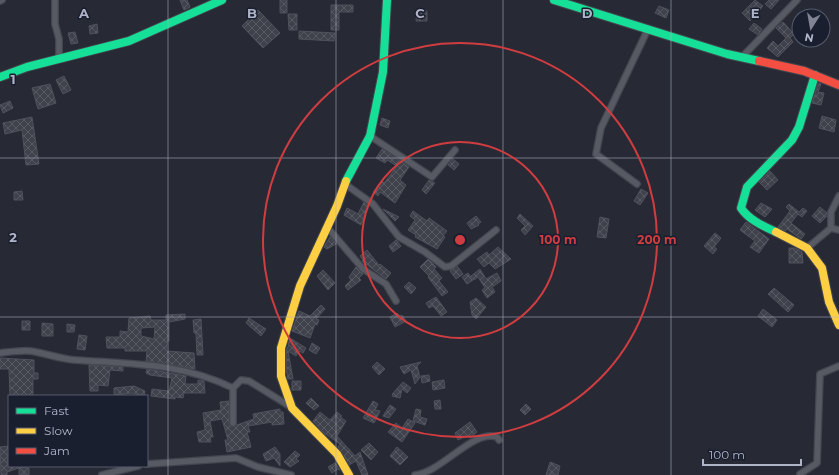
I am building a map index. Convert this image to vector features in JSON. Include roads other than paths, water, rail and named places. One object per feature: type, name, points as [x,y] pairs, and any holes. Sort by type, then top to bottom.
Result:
[{"type":"street","points":[[55,0],[55,24],[59,39],[59,59]]},
{"type":"street","points":[[0,77],[59,59],[129,41],[222,0]]},
{"type":"street","points":[[292,408],[281,376],[281,348],[300,286],[328,227],[345,184],[370,136],[384,72],[386,0]]},
{"type":"street","points":[[554,0],[720,52],[815,75],[839,85]]},
{"type":"street","points":[[742,57],[797,0]]},
{"type":"street","points":[[637,184],[596,154],[601,128],[648,29]]},
{"type":"street","points":[[815,75],[799,127],[792,140],[747,187],[741,208],[745,214],[756,222],[807,248],[822,268],[829,302],[839,325]]},
{"type":"street","points":[[370,136],[432,177],[455,150]]},
{"type":"street","points":[[345,184],[373,204],[398,237],[425,252],[445,268],[451,266],[496,230]]},
{"type":"street","points":[[831,228],[830,212],[839,196]]},
{"type":"street","points":[[328,227],[363,269],[386,284],[396,300]]},
{"type":"street","points":[[807,248],[831,228]]},
{"type":"street","points":[[831,228],[839,230]]},
{"type":"street","points":[[0,353],[29,351],[74,360],[127,362],[167,368],[210,377],[233,388]]},
{"type":"street","points":[[800,474],[817,463],[820,374],[839,366]]},
{"type":"street","points":[[233,423],[233,388],[242,380],[249,381],[292,408],[337,454],[349,475]]},
{"type":"street","points":[[415,475],[431,470],[479,437],[491,435],[497,437],[498,440]]},
{"type":"street","points":[[148,464],[236,458],[258,467],[291,475]]},
{"type":"street","points":[[102,475],[134,467]]}]
